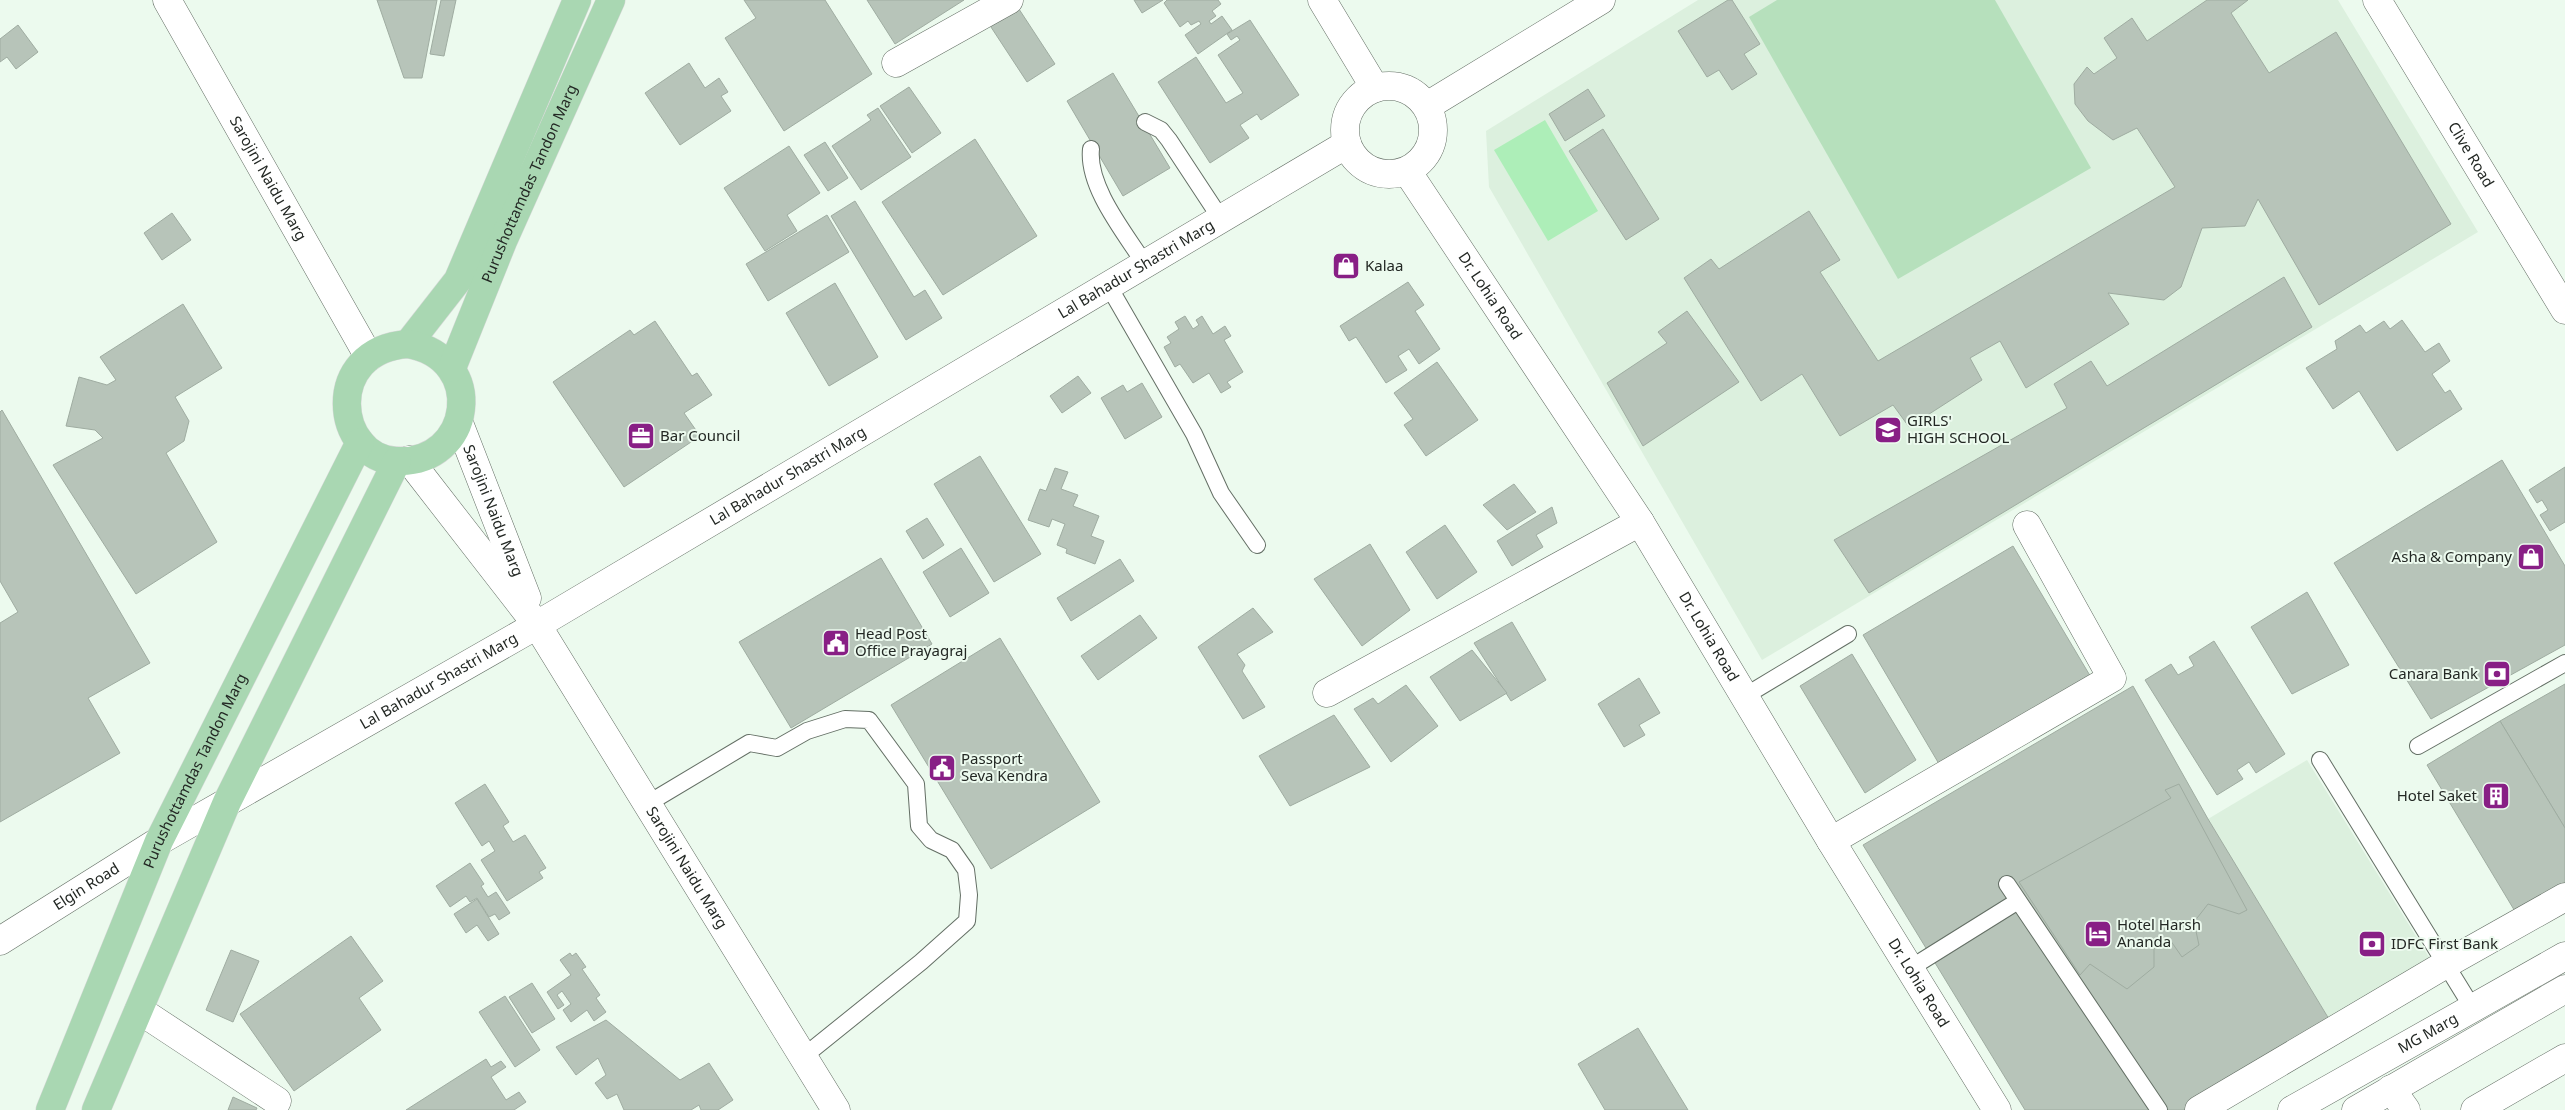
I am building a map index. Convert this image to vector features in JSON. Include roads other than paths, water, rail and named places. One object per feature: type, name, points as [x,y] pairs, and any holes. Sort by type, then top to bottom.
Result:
[{"type":"main road","points":[[408,344],[458,280],[577,0]]},
{"type":"main road","name":"Purushottamdas Tandon Marg","points":[[452,368],[503,241],[611,0]]},
{"type":"main road","points":[[408,344],[422,346],[436,353],[452,368],[460,385],[463,404],[459,423],[449,440],[434,452],[403,461],[382,459],[360,442],[347,412],[347,393],[352,375],[369,357],[377,350],[394,345],[408,344]]},
{"type":"main road","name":"Purushottamdas Tandon Marg","points":[[50,1110],[159,841],[360,442]]},
{"type":"main road","points":[[96,1110],[227,802],[403,461]]},
{"type":"street","name":"Sarojini Naidu Marg","points":[[167,0],[369,357]]},
{"type":"street","points":[[1322,0],[1375,88]]},
{"type":"street","points":[[1427,106],[1601,0]]},
{"type":"street","name":"Clive Road","points":[[2377,0],[2565,310]]},
{"type":"street","points":[[896,63],[1002,2]]},
{"type":"street","points":[[1389,86],[1403,88],[1417,95],[1427,106],[1432,120],[1433,135],[1429,150],[1420,162],[1407,171],[1393,174],[1378,173],[1364,166],[1354,157],[1347,144],[1344,130],[1346,117],[1353,104],[1363,94],[1375,88],[1389,86]]},
{"type":"street","name":"Lal Bahadur Shastri Marg","points":[[227,802],[537,626],[1144,263],[1347,144]]},
{"type":"street","name":"Dr. Lohia Road","points":[[1407,171],[1640,522],[1831,841],[1997,1110]]},
{"type":"street","name":"Sarojini Naidu Marg","points":[[459,423],[537,626]]},
{"type":"street","name":"Sarojini Naidu Marg","points":[[403,461],[537,626],[836,1110]]},
{"type":"street","points":[[1327,693],[1640,522]]},
{"type":"street","points":[[1831,841],[2112,678],[2027,525]]},
{"type":"street","name":"Elgin Road","points":[[0,941],[159,841],[227,802]]},
{"type":"street","points":[[2199,1110],[2446,964],[2565,897]]},
{"type":"street","name":"MG Marg","points":[[2292,1110],[2565,956]]},
{"type":"street","name":"MG Marg","points":[[2356,1110],[2399,1100],[2565,989]]},
{"type":"street","points":[[139,1010],[277,1102]]},
{"type":"street","points":[[2474,1110],[2565,1058]]},
{"type":"lane","points":[[1145,122],[1161,130],[1169,140],[1221,219]]},
{"type":"lane","points":[[1091,149],[1092,168],[1099,188],[1144,263]]},
{"type":"lane","points":[[1108,285],[1194,434],[1221,493],[1257,545]]},
{"type":"lane","points":[[1745,696],[1848,634]]},
{"type":"lane","points":[[2418,746],[2565,663]]},
{"type":"lane","points":[[647,804],[749,743],[777,748],[808,731],[845,719],[868,720],[916,784],[919,826],[931,840],[952,850],[966,870],[969,894],[968,921],[921,962],[803,1056]]},
{"type":"lane","points":[[2320,760],[2472,1007]]},
{"type":"lane","points":[[2007,884],[2159,1110]]},
{"type":"lane","points":[[1909,969],[2018,901]]},
{"type":"place","name":"Kalaa","points":[[1346,266]]},
{"type":"place","name":"GIRLS' HIGH SCHOOL","points":[[1888,430]]},
{"type":"place","name":"Bar Council","points":[[641,436]]},
{"type":"place","name":"Asha & Company","points":[[2531,557]]},
{"type":"place","name":"Head Post Office Prayagraj","points":[[836,643]]},
{"type":"place","name":"Canara Bank","points":[[2497,674]]},
{"type":"place","name":"Passport Seva Kendra","points":[[942,768]]},
{"type":"place","name":"Hotel Saket","points":[[2496,796]]},
{"type":"place","name":"Hotel Harsh Ananda","points":[[2098,934]]},
{"type":"place","name":"IDFC First Bank","points":[[2372,944]]}]
